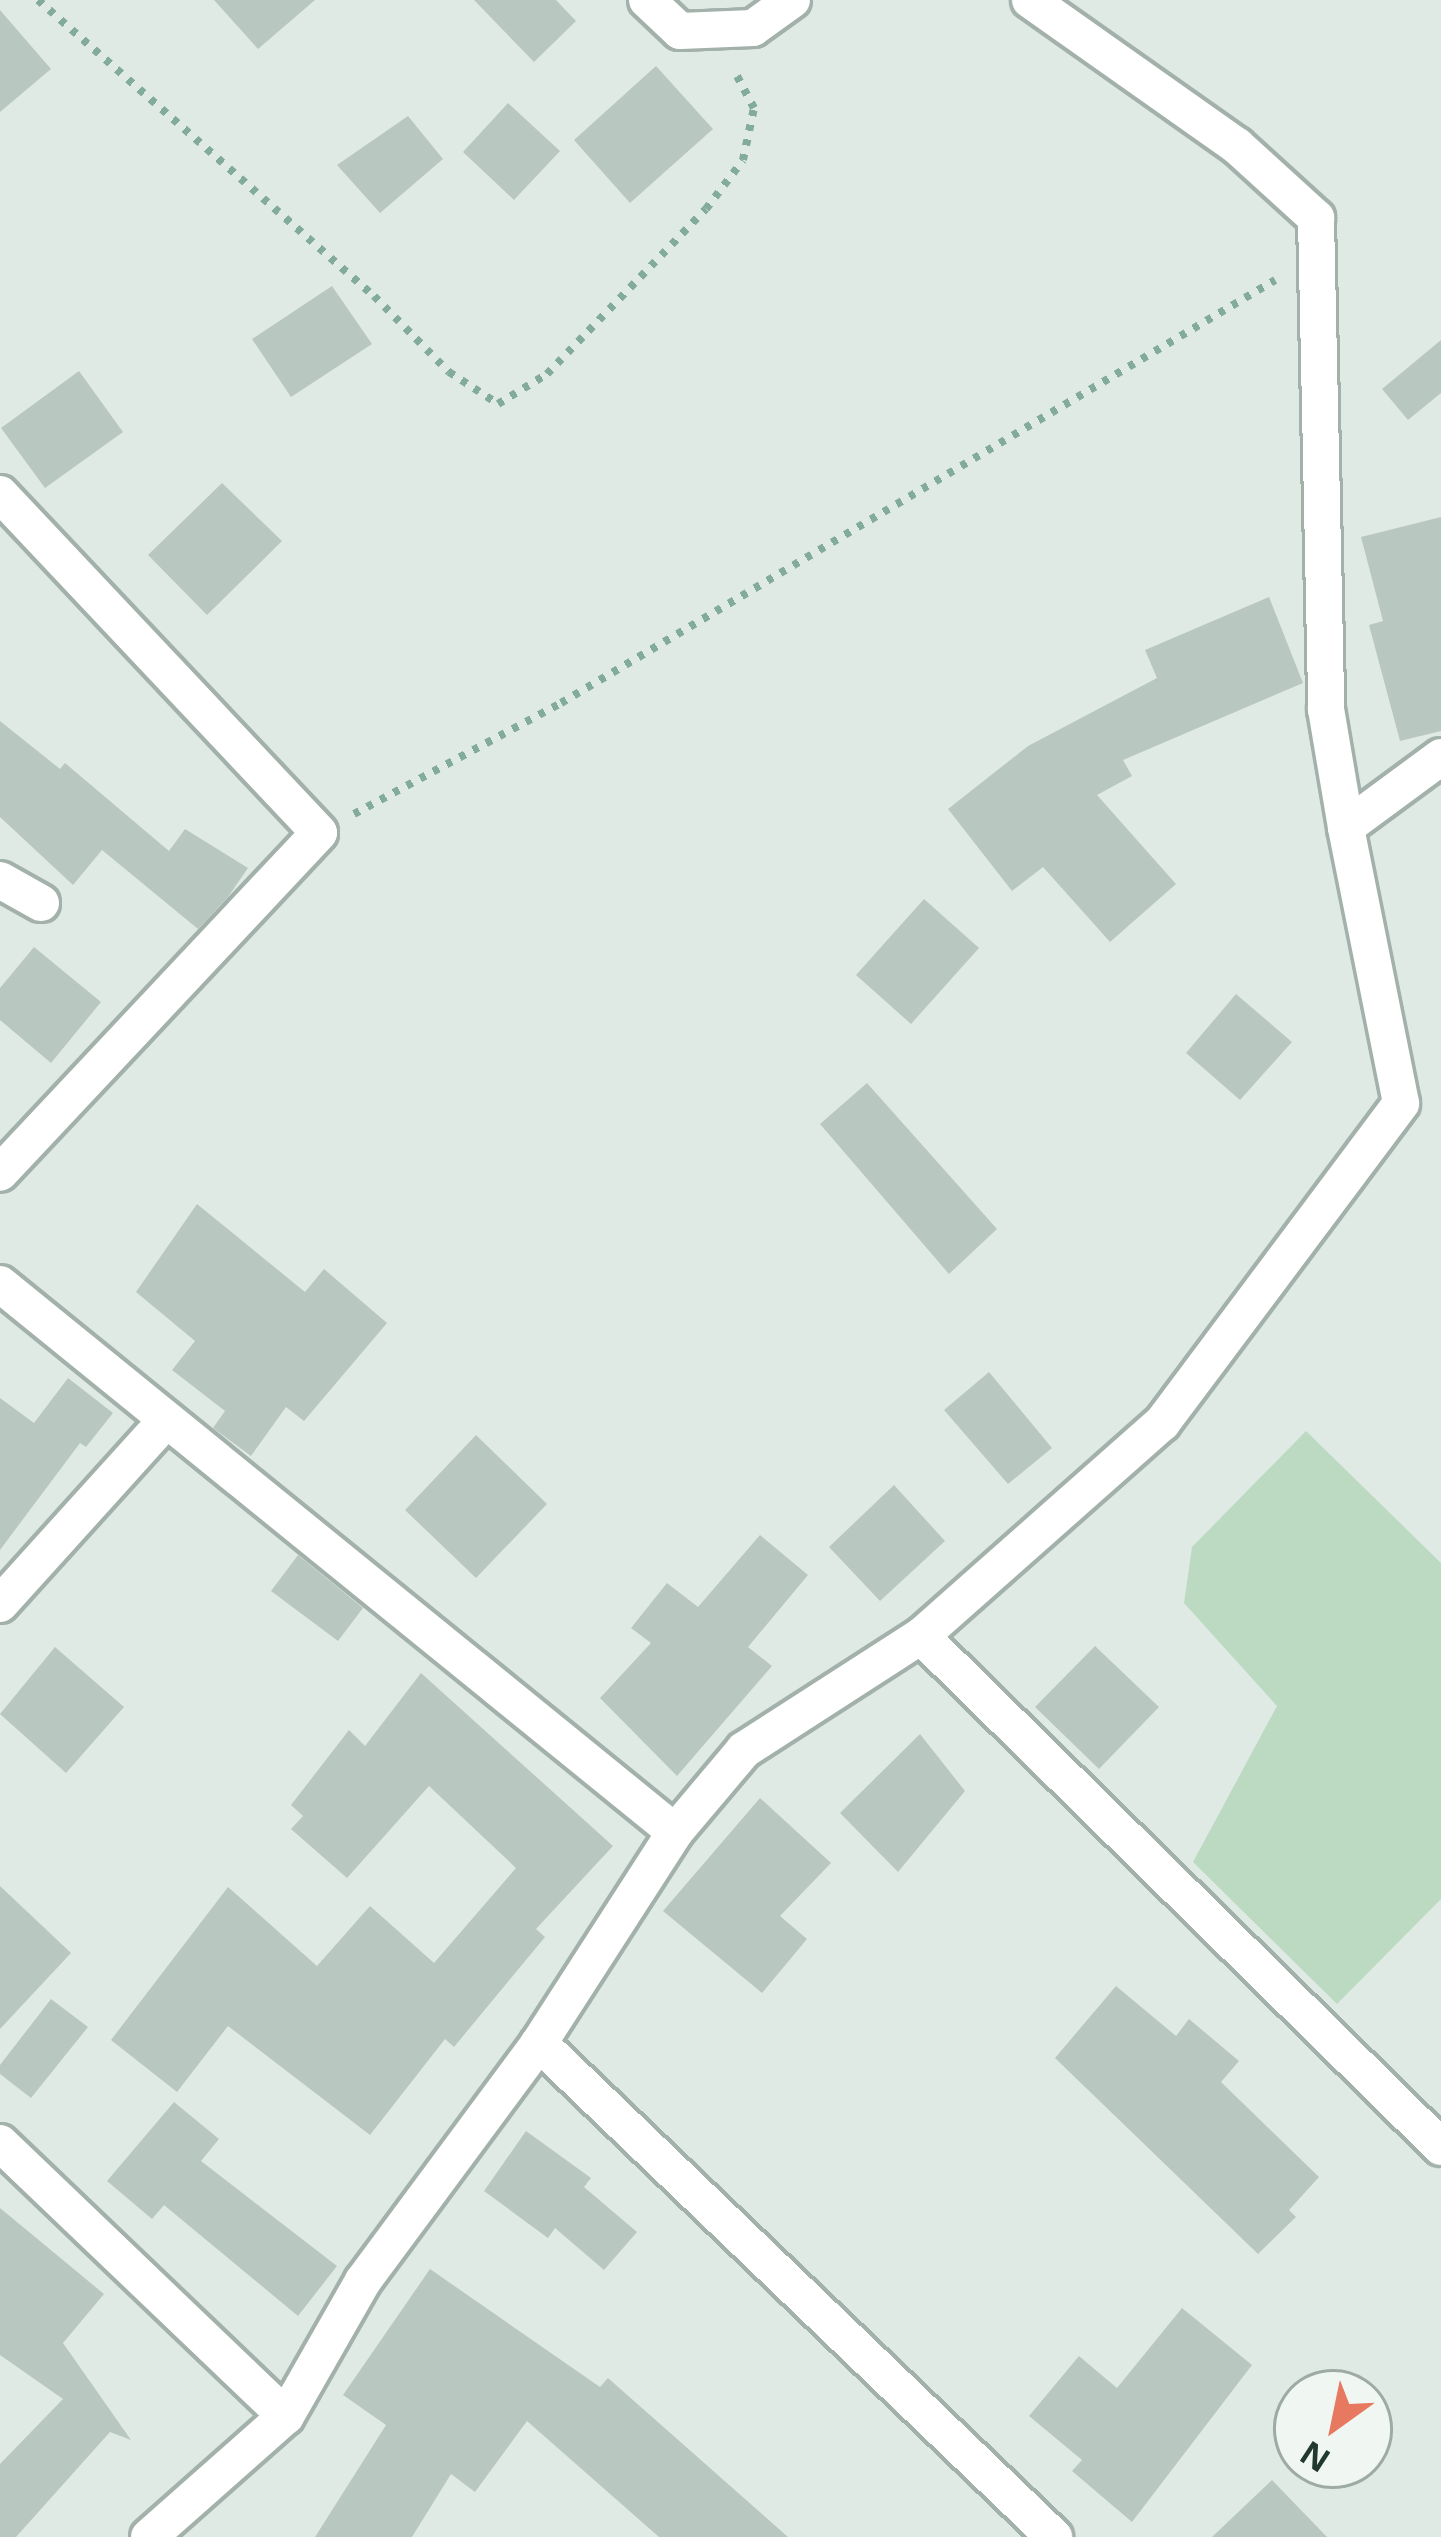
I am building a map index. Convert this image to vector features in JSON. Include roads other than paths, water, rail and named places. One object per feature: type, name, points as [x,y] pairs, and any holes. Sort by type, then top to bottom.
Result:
[{"type":"street","points":[[647,0],[680,31],[753,28],[791,0]]},
{"type":"street","points":[[174,2530],[286,2416],[363,2281],[539,2043],[675,1832],[744,1750],[921,1636],[1162,1423],[1401,1103],[1326,709],[1316,218],[1237,146],[1030,0]]},
{"type":"street","points":[[0,494],[319,833],[0,1173]]},
{"type":"street","points":[[1346,826],[1441,757]]},
{"type":"street","points":[[0,880],[41,903]]},
{"type":"street","points":[[0,1284],[675,1832]]},
{"type":"street","points":[[0,1604],[166,1420]]},
{"type":"street","points":[[921,1636],[1441,2147]]},
{"type":"street","points":[[539,2043],[1054,2537]]},
{"type":"street","points":[[0,2143],[286,2416]]}]
